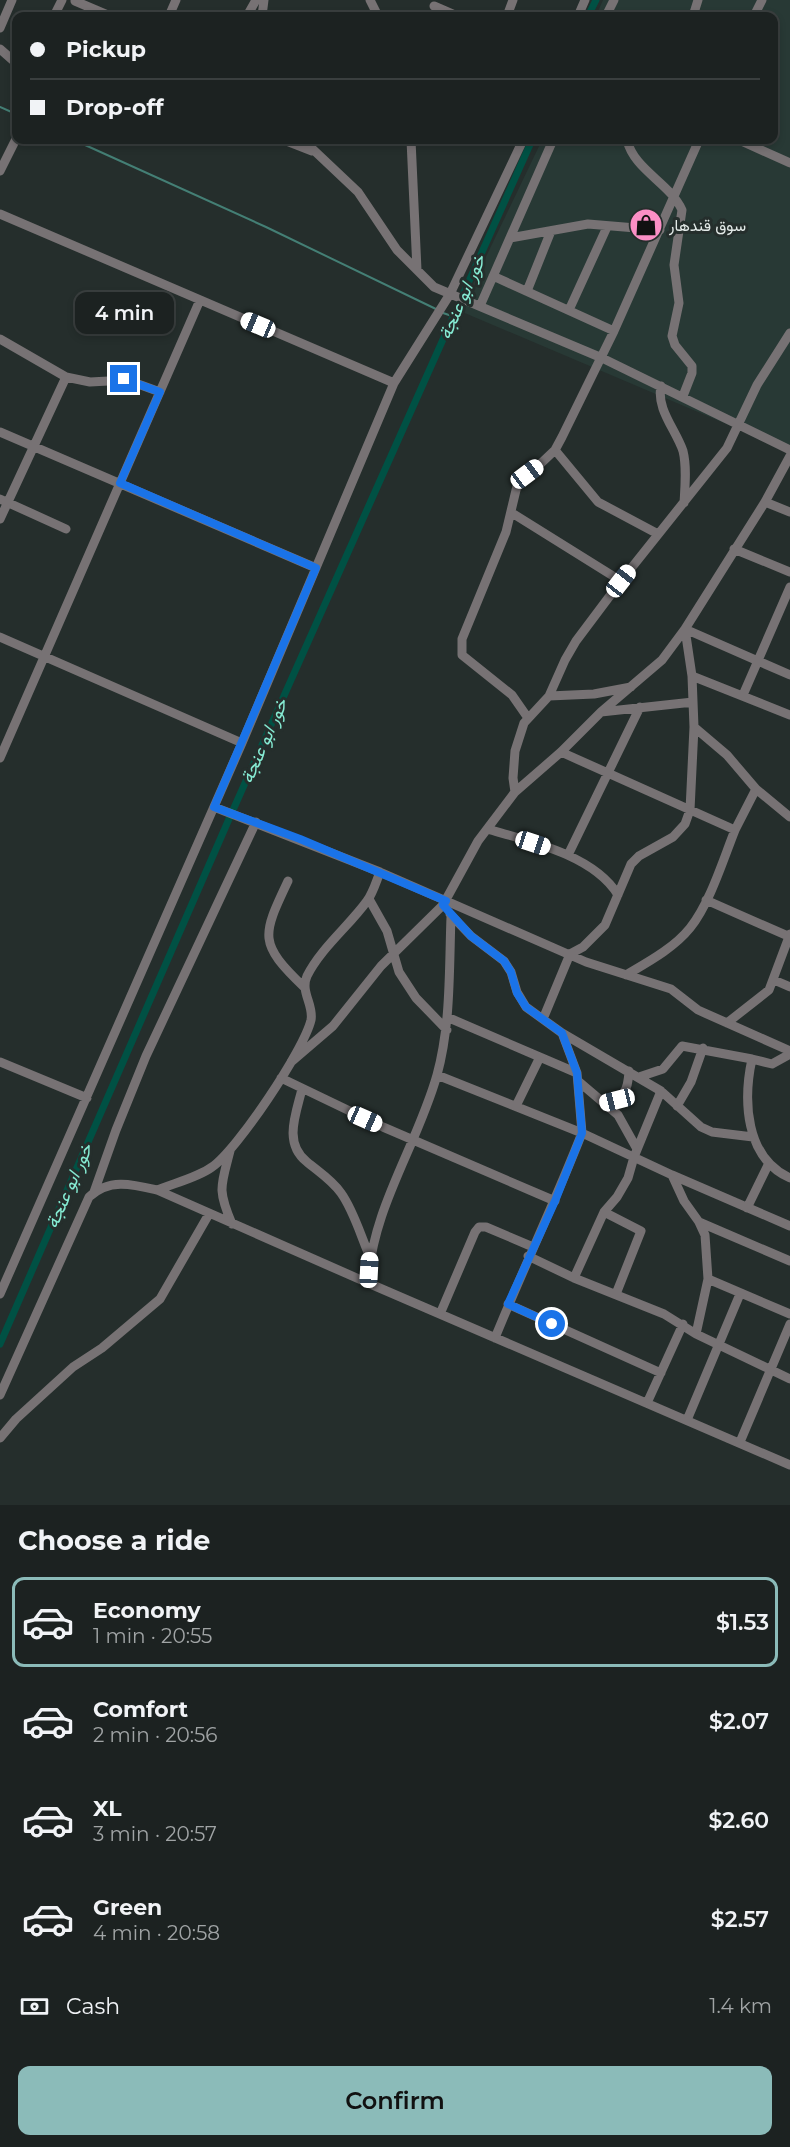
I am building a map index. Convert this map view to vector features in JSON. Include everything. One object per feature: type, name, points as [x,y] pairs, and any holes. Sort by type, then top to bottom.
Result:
[{"type":"street","points":[[0,28],[12,0]]},
{"type":"street","points":[[75,0],[88,12]]},
{"type":"street","points":[[434,3],[450,12]]},
{"type":"street","points":[[0,49],[12,60]]},
{"type":"street","points":[[0,171],[14,144]]},
{"type":"street","points":[[294,144],[320,154]]},
{"type":"street","points":[[308,144],[358,192],[397,250],[434,287],[602,358],[790,450]]},
{"type":"street","points":[[411,144],[417,270]]},
{"type":"street","points":[[0,1294],[3,1277],[87,1098],[242,743],[394,383],[453,295],[521,144]]},
{"type":"street","points":[[480,306],[552,144]]},
{"type":"street","points":[[630,144],[644,167],[674,197],[682,210],[674,265],[679,303],[672,336],[675,345],[692,366],[692,373],[683,396]]},
{"type":"street","points":[[528,718],[512,696],[468,661],[460,651],[462,639],[492,569],[512,513],[517,486],[555,450],[602,358],[697,144]]},
{"type":"street","points":[[748,144],[790,163]]},
{"type":"street","points":[[0,214],[394,383]]},
{"type":"street","points":[[510,238],[588,224],[660,230]]},
{"type":"street","points":[[569,310],[607,226]]},
{"type":"street","points":[[527,291],[551,231]]},
{"type":"street","points":[[493,276],[614,331]]},
{"type":"street","points":[[0,758],[200,300]]},
{"type":"street","points":[[515,792],[513,778],[515,751],[520,730],[549,696],[576,641],[727,448],[757,386],[790,333]]},
{"type":"street","points":[[0,339],[66,377],[85,382],[131,380],[160,392]]},
{"type":"street","points":[[0,519],[4,501],[66,377]]},
{"type":"street","points":[[661,386],[660,402],[676,434],[684,459],[684,503]]},
{"type":"street","points":[[0,432],[316,568]]},
{"type":"street","points":[[555,450],[598,502],[658,534]]},
{"type":"street","points":[[291,1062],[333,1026],[381,966],[445,903],[471,852],[515,792],[561,752],[601,712],[662,660],[685,629],[765,502],[790,456]]},
{"type":"street","points":[[4,501],[66,530]]},
{"type":"street","points":[[765,502],[790,513]]},
{"type":"street","points":[[512,513],[621,581]]},
{"type":"street","points":[[734,549],[790,572]]},
{"type":"street","points":[[743,695],[790,587]]},
{"type":"street","points":[[685,629],[790,675]]},
{"type":"street","points":[[543,1019],[570,954],[600,932],[610,917],[631,864],[639,856],[673,837],[685,824],[690,810],[694,727],[692,676],[685,629]]},
{"type":"street","points":[[0,637],[242,743]]},
{"type":"street","points":[[692,676],[790,715]]},
{"type":"street","points":[[549,696],[594,694],[634,686]]},
{"type":"street","points":[[601,712],[693,702]]},
{"type":"street","points":[[568,855],[640,706]]},
{"type":"street","points":[[694,727],[727,755],[756,789],[790,817]]},
{"type":"street","points":[[561,752],[608,771],[735,830]]},
{"type":"street","points":[[626,975],[680,938],[697,917],[735,830],[756,789]]},
{"type":"street","points":[[214,807],[380,872],[445,903],[570,954],[672,989],[698,1010],[790,1052]]},
{"type":"street","points":[[94,1192],[146,1056],[256,822]]},
{"type":"street","points":[[487,829],[568,855],[612,885],[618,896]]},
{"type":"street","points":[[304,987],[312,968],[369,899],[380,872]]},
{"type":"street","points":[[157,1190],[210,1168],[231,1149],[291,1062],[311,1020],[311,1011],[304,987],[285,969],[271,949],[268,935],[270,920],[288,881]]},
{"type":"street","points":[[369,899],[387,931],[399,972],[416,998],[447,1030]]},
{"type":"street","points":[[706,900],[790,936],[774,980],[763,996],[727,1023]]},
{"type":"street","points":[[445,903],[451,916],[471,936],[504,961],[511,972],[520,1000],[526,1007],[562,1033],[661,1090],[701,1127],[712,1132],[753,1137]]},
{"type":"street","points":[[368,1283],[370,1257],[386,1202],[415,1140],[437,1075],[447,1030],[451,916]]},
{"type":"street","points":[[774,980],[790,987]]},
{"type":"street","points":[[447,1017],[540,1057],[577,1077],[625,1125],[635,1153]]},
{"type":"street","points":[[495,1338],[582,1133],[577,1077],[562,1033]]},
{"type":"street","points":[[639,1077],[663,1069],[682,1046],[704,1048],[772,1064],[790,1052]]},
{"type":"street","points":[[677,1106],[691,1082],[704,1048]]},
{"type":"street","points":[[516,1106],[540,1057]]},
{"type":"street","points":[[752,1059],[746,1096],[753,1137],[769,1163],[790,1178]]},
{"type":"street","points":[[0,1062],[87,1098]]},
{"type":"street","points":[[604,1104],[617,1100],[623,1095],[628,1085],[629,1071]]},
{"type":"street","points":[[437,1075],[635,1153],[672,1175],[790,1226]]},
{"type":"street","points":[[281,1078],[555,1201]]},
{"type":"street","points":[[302,1089],[292,1132],[294,1146],[304,1161],[328,1178],[342,1194],[370,1257]]},
{"type":"street","points":[[574,1278],[604,1212],[617,1197],[628,1178],[635,1153],[661,1090]]},
{"type":"street","points":[[231,1149],[220,1190],[232,1224]]},
{"type":"street","points":[[747,1208],[769,1163]]},
{"type":"street","points":[[672,1175],[684,1201],[705,1235],[708,1279],[696,1334]]},
{"type":"street","points":[[0,1395],[89,1197],[104,1186],[132,1184],[157,1190],[790,1465]]},
{"type":"street","points":[[604,1212],[641,1231],[616,1294]]},
{"type":"street","points":[[0,1438],[16,1419],[73,1367],[110,1342],[160,1299],[209,1214]]},
{"type":"street","points":[[699,1222],[790,1261]]},
{"type":"street","points":[[440,1314],[475,1232],[479,1227],[486,1227],[574,1278],[683,1323],[696,1334],[790,1379]]},
{"type":"street","points":[[708,1279],[790,1314]]},
{"type":"street","points":[[687,1420],[740,1294]]},
{"type":"street","points":[[508,1304],[661,1373]]},
{"type":"street","points":[[647,1403],[683,1323]]},
{"type":"street","points":[[740,1442],[790,1324]]},
{"type":"shaded area","name":"سوق قندهار","points":[[603,0],[790,0],[790,451],[460,311],[540,144],[778,144],[778,12],[598,12]]},
{"type":"waterway","name":"خور ابو عنجة","points":[[590,12],[596,0]]},
{"type":"waterway","points":[[0,107],[12,112]]},
{"type":"waterway","points":[[83,144],[266,227],[438,310]]},
{"type":"waterway","name":"خور ابو عنجة","points":[[0,1344],[229,819],[530,144]]},
{"type":"waterway","points":[[443,313],[452,316]]},
{"type":"place","name":"سوق قندهار","points":[[646,225]]},
{"type":"route","points":[[124,379],[160,392],[120,483],[316,568],[214,807],[300,839],[446,901],[443,905],[459,925],[504,961],[511,972],[520,1000],[526,1007],[562,1033],[577,1073],[582,1133],[555,1201],[508,1304],[552,1324]]}]
